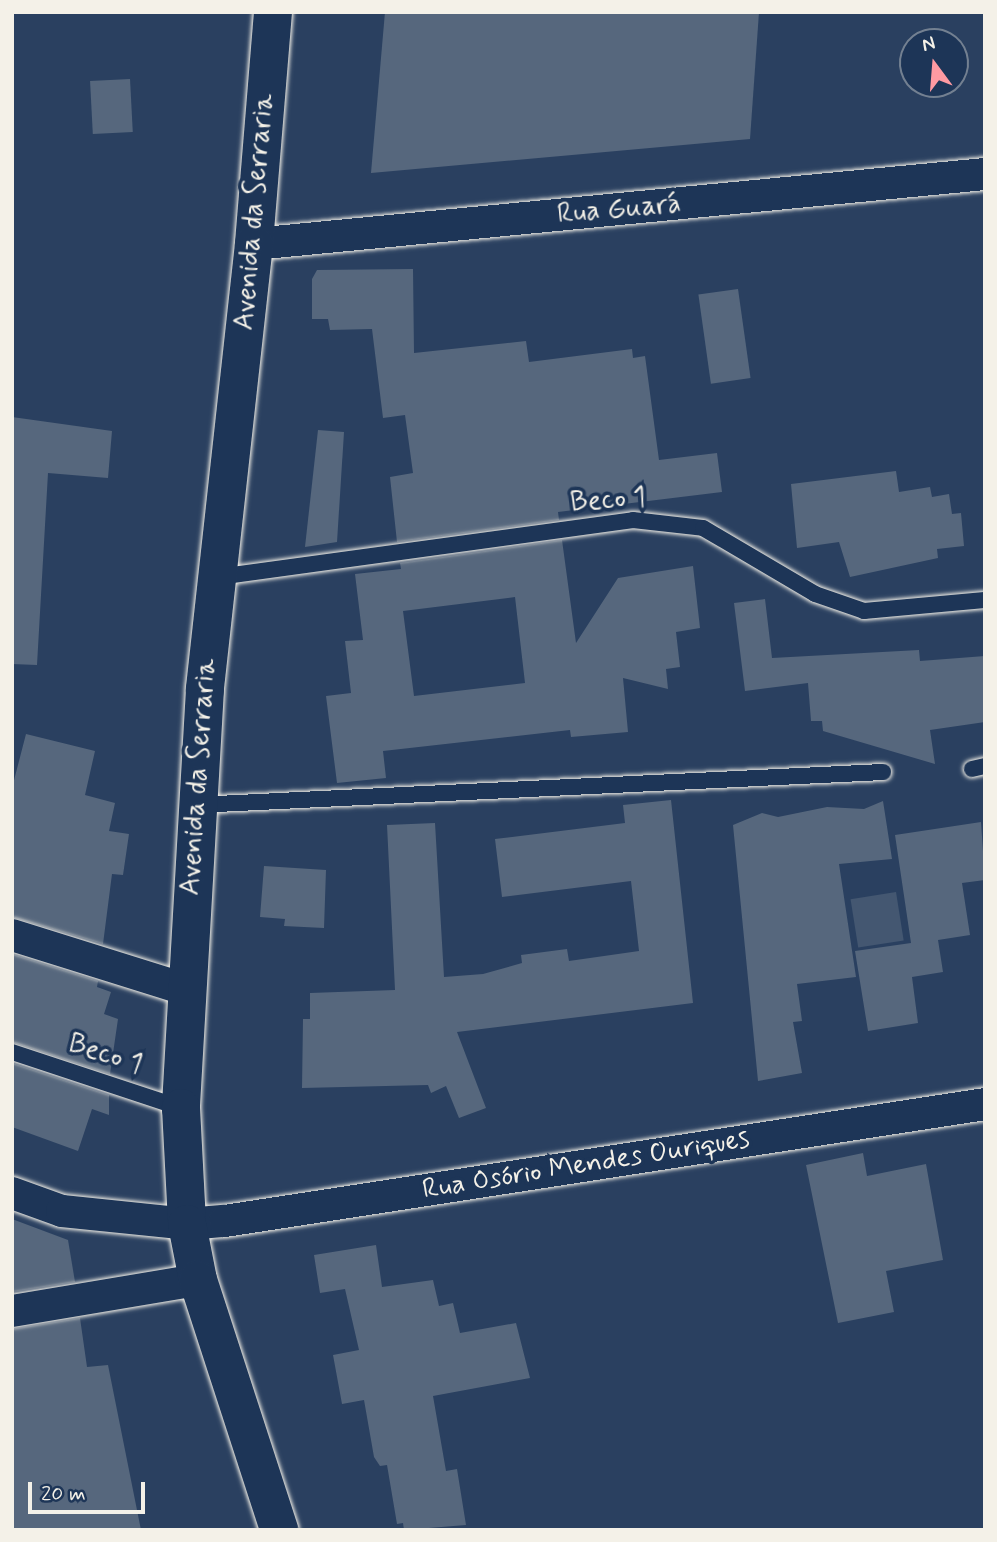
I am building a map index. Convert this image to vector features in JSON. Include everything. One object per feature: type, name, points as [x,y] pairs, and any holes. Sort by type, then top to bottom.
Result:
[{"type":"main road","name":"Avenida da Serraria","points":[[273,12],[254,244],[217,577],[197,806],[184,989],[181,1108],[187,1224],[198,1280],[279,1530]]},
{"type":"street","name":"Rua Guará","points":[[254,244],[985,174]]},
{"type":"street","points":[[12,935],[184,989]]},
{"type":"street","name":"Rua Osório Mendes Ouriques","points":[[12,1193],[62,1211],[187,1224],[985,1104]]},
{"type":"street","points":[[12,1311],[198,1280]]},
{"type":"lane","name":"Beco 1","points":[[217,577],[633,520],[704,528],[815,594],[864,611],[985,600]]},
{"type":"lane","points":[[197,806],[883,772]]},
{"type":"lane","name":"Beco 1","points":[[12,1052],[181,1108]]},
{"type":"shaded area","points":[[896,892],[904,940],[858,948],[851,899]]},
{"type":"building","points":[[385,12],[759,12],[750,139],[371,173]]},
{"type":"building","points":[[130,79],[133,132],[93,134],[90,81]]},
{"type":"building","points":[[413,269],[414,353],[526,341],[529,362],[632,349],[633,358],[645,356],[659,460],[717,453],[722,492],[558,512],[559,520],[397,542],[390,477],[413,473],[405,415],[383,418],[372,329],[330,330],[328,319],[312,319],[312,279],[317,270]]},
{"type":"building","points":[[738,289],[751,378],[711,384],[698,295]]},
{"type":"building","points":[[12,417],[112,431],[108,478],[48,473],[37,665],[12,664]]},
{"type":"building","points":[[318,430],[344,432],[337,542],[305,547]]},
{"type":"building","points":[[896,471],[899,492],[930,487],[932,497],[949,494],[952,514],[961,513],[964,546],[937,549],[938,558],[850,577],[839,542],[797,548],[791,484]]},
{"type":"building","points":[[562,540],[576,643],[618,578],[693,566],[700,628],[676,632],[680,667],[666,669],[668,689],[623,678],[628,732],[571,737],[570,730],[383,751],[386,778],[337,783],[326,696],[351,693],[345,641],[363,640],[355,574],[401,569],[400,563]],"holes":[[[515,597],[525,683],[414,696],[403,611]]]},
{"type":"building","points":[[765,599],[772,658],[919,650],[920,661],[985,656],[985,722],[930,730],[935,764],[823,731],[822,721],[811,721],[808,683],[745,691],[734,603]]},
{"type":"building","points":[[26,734],[95,751],[85,795],[115,803],[109,831],[129,834],[123,875],[112,874],[103,944],[12,917],[12,788]]},
{"type":"building","points":[[671,800],[693,1003],[457,1032],[486,1108],[459,1118],[446,1086],[431,1093],[428,1085],[302,1088],[303,1019],[310,1019],[310,993],[395,990],[387,825],[435,823],[444,977],[483,974],[522,963],[521,955],[567,949],[569,961],[639,951],[631,881],[502,897],[495,839],[625,823],[623,805]]},
{"type":"building","points":[[883,801],[892,859],[839,864],[856,977],[797,984],[802,1021],[793,1022],[802,1073],[758,1081],[733,825],[762,813],[778,817],[827,807],[864,809]]},
{"type":"building","points":[[981,822],[985,880],[962,883],[970,935],[938,940],[943,972],[912,977],[918,1023],[868,1031],[855,951],[911,943],[895,835]]},
{"type":"building","points":[[264,866],[326,870],[324,928],[284,926],[285,919],[260,917]]},
{"type":"building","points":[[12,954],[98,981],[97,987],[111,992],[104,1014],[118,1019],[110,1074],[12,1042]]},
{"type":"building","points":[[12,1063],[109,1095],[109,1115],[92,1109],[78,1151],[12,1127]]},
{"type":"building","points":[[863,1153],[867,1176],[926,1164],[943,1260],[886,1271],[894,1312],[838,1323],[806,1165]]},
{"type":"building","points":[[12,1219],[68,1240],[75,1282],[12,1292]]},
{"type":"building","points":[[376,1245],[382,1287],[433,1280],[439,1306],[453,1303],[460,1333],[516,1323],[530,1378],[433,1396],[446,1471],[457,1469],[466,1525],[404,1530],[403,1523],[397,1524],[387,1465],[380,1466],[374,1457],[364,1400],[342,1404],[333,1355],[359,1350],[345,1289],[320,1293],[314,1255]]},
{"type":"building","points":[[80,1318],[87,1367],[108,1365],[141,1530],[12,1530],[12,1329]]}]
